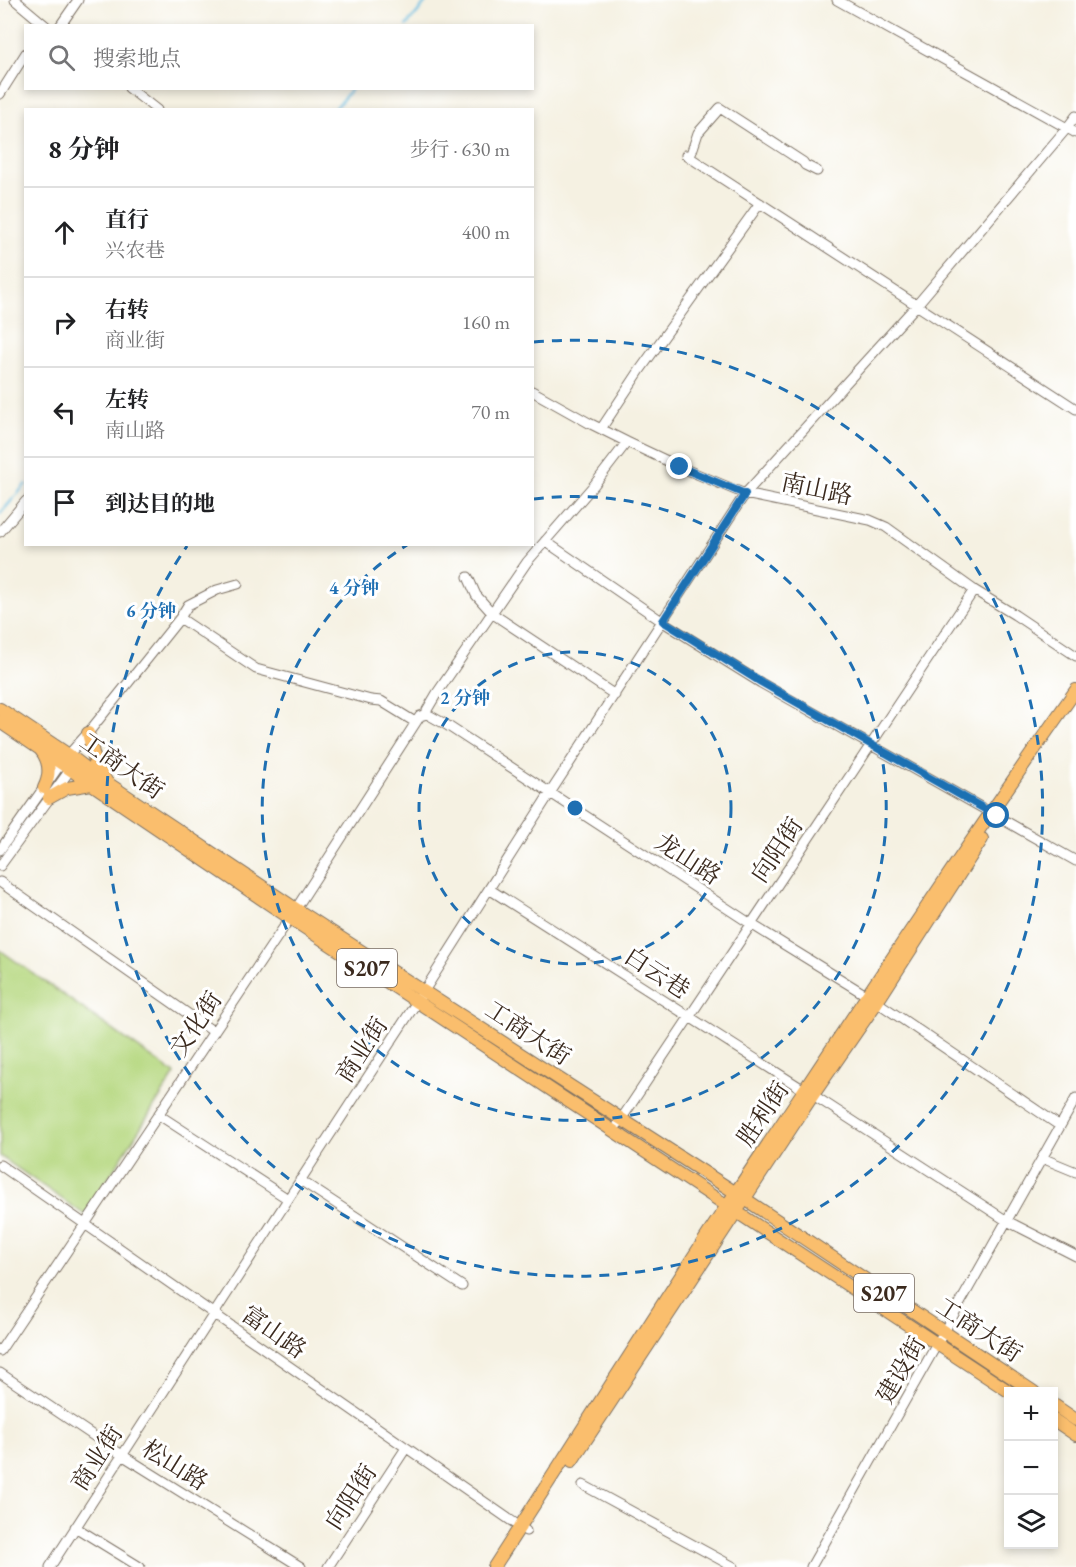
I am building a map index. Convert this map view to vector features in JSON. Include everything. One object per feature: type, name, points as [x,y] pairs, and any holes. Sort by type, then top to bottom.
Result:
[{"type":"main road","name":"胜利街","points":[[494,1567],[523,1529],[808,1092],[1076,690]]},
{"type":"main road","name":"胜利街","points":[[994,814],[1076,703]]},
{"type":"main road","name":"工商大街","points":[[0,709],[70,762],[92,784],[421,997],[613,1131],[1004,1388]]},
{"type":"main road","name":"工商大街","points":[[0,722],[38,746],[108,784],[293,913]]},
{"type":"main road","points":[[88,733],[96,761],[108,784]]},
{"type":"main road","points":[[38,746],[44,754],[49,769],[47,793],[92,784]]},
{"type":"main road","name":"工商大街","points":[[421,997],[622,1120],[740,1196],[1026,1387]]},
{"type":"main road","points":[[1058,1408],[1076,1419]]},
{"type":"main road","points":[[1058,1423],[1076,1435]]},
{"type":"main road","name":"胜利街","points":[[503,1567],[523,1529]]},
{"type":"street","points":[[15,0],[44,24]]},
{"type":"street","points":[[61,24],[78,0]]},
{"type":"street","points":[[837,0],[1072,131]]},
{"type":"street","points":[[0,94],[24,56]]},
{"type":"street","points":[[132,90],[154,108]]},
{"type":"street","points":[[817,171],[720,108],[698,133],[688,156],[1076,409]]},
{"type":"street","name":"商业街","points":[[50,1567],[745,494],[1072,131],[1076,116]]},
{"type":"street","points":[[600,429],[760,203]]},
{"type":"street","name":"南山路","points":[[534,392],[600,429],[680,467],[745,494],[870,520],[886,527],[974,590],[1076,656]]},
{"type":"street","name":"文化街","points":[[0,1350],[214,1032],[437,693],[527,562],[594,485],[627,442]]},
{"type":"street","points":[[0,532],[24,503]]},
{"type":"street","points":[[545,541],[663,621],[761,682],[1076,861]]},
{"type":"street","points":[[468,577],[476,595],[492,614],[615,695]]},
{"type":"street","points":[[0,850],[47,793],[88,733],[188,605],[217,590],[238,584]]},
{"type":"street","name":"向阳街","points":[[613,1131],[974,590]]},
{"type":"street","name":"龙山路","points":[[180,618],[256,669],[381,701],[445,724],[751,924],[871,999],[1060,1126]]},
{"type":"street","points":[[0,866],[47,793]]},
{"type":"street","points":[[0,882],[214,1032]]},
{"type":"street","name":"白云巷","points":[[489,889],[1006,1221],[1076,1256]]},
{"type":"street","name":"建设街","points":[[812,1567],[1076,1098]]},
{"type":"street","points":[[159,1114],[288,1199]]},
{"type":"street","points":[[1042,1158],[1076,1172]]},
{"type":"street","name":"富山路","points":[[0,1165],[523,1529]]},
{"type":"street","points":[[300,1180],[462,1286]]},
{"type":"street","name":"松山路","points":[[0,1373],[122,1455],[301,1567]]},
{"type":"street","name":"向阳街","points":[[328,1567],[406,1448]]},
{"type":"street","points":[[583,1485],[734,1567]]},
{"type":"street","points":[[75,1527],[140,1567]]},
{"type":"green space","points":[[0,950],[175,1074],[85,1215],[0,1156]]},
{"type":"waterway","points":[[408,24],[428,0]]},
{"type":"waterway","points":[[336,108],[350,90]]},
{"type":"waterway","points":[[0,514],[24,486]]},
{"type":"route","points":[[680,467],[745,494],[663,621],[761,682],[997,816]]}]
